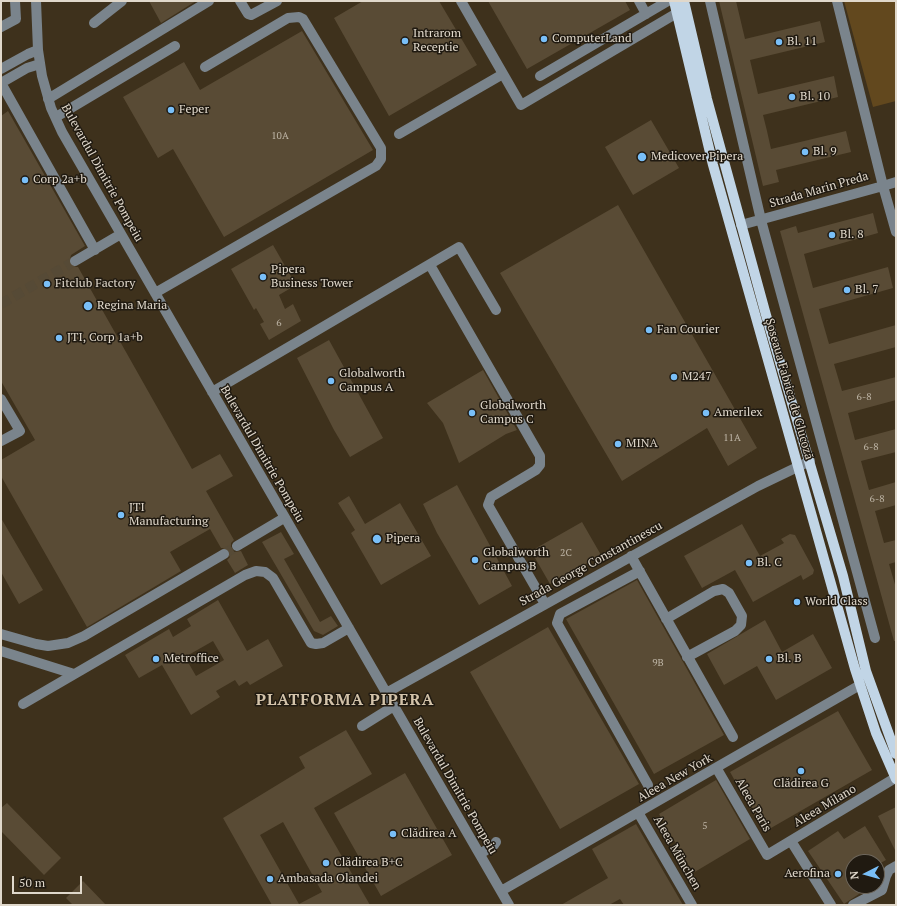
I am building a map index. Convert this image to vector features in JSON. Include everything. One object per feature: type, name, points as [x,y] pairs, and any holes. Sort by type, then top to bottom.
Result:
[{"type":"main road","name":"Șoseaua Fabrica de Glucoză","points":[[674,1],[709,149],[860,685],[876,733],[896,779]]},
{"type":"main road","name":"Șoseaua Fabrica de Glucoză","points":[[684,1],[707,99],[741,225],[843,576],[866,671],[896,754]]},
{"type":"street","points":[[1,28],[16,19],[15,1]]},
{"type":"street","name":"Bulevardul Dimitrie Pompeiu","points":[[36,1],[40,64],[48,99],[56,117],[121,234],[284,518],[509,905]]},
{"type":"street","points":[[94,22],[122,1]]},
{"type":"street","points":[[48,99],[210,1]]},
{"type":"street","points":[[240,1],[248,14],[251,15],[277,1]]},
{"type":"street","points":[[461,1],[521,105],[677,13]]},
{"type":"street","points":[[639,1],[646,14]]},
{"type":"street","points":[[540,76],[668,1]]},
{"type":"street","points":[[710,1],[761,220],[875,638]]},
{"type":"street","name":"Strada Marin Preda","points":[[741,225],[883,186],[837,1]]},
{"type":"street","points":[[155,293],[376,166],[381,159],[381,148],[300,17],[288,18],[205,67]]},
{"type":"street","points":[[56,117],[176,46]]},
{"type":"street","points":[[1,69],[38,50]]},
{"type":"street","points":[[40,64],[27,68],[1,83],[95,250]]},
{"type":"street","points":[[399,134],[503,74]]},
{"type":"street","points":[[896,182],[883,186],[896,232]]},
{"type":"street","points":[[75,261],[121,234]]},
{"type":"street","points":[[212,392],[459,247],[496,310]]},
{"type":"street","points":[[430,265],[540,456],[540,465],[536,470],[491,497],[488,505],[545,604]]},
{"type":"street","points":[[1,398],[20,431],[1,442]]},
{"type":"street","name":"Strada George Constantinescu","points":[[386,693],[758,486],[810,461]]},
{"type":"street","points":[[237,546],[284,518]]},
{"type":"street","points":[[1,634],[48,646],[72,642],[224,554]]},
{"type":"street","points":[[631,556],[733,738]]},
{"type":"street","points":[[23,704],[245,575],[256,571],[265,572],[273,578],[311,643],[323,643],[348,628]]},
{"type":"street","points":[[640,571],[560,614],[557,624],[648,785]]},
{"type":"street","points":[[666,618],[714,591],[723,590],[729,593],[742,616],[741,625],[735,631],[687,657]]},
{"type":"street","points":[[1,651],[74,674]]},
{"type":"street","name":"Aleea New York","points":[[501,892],[639,814],[860,685]]},
{"type":"street","points":[[362,726],[394,706]]},
{"type":"street","name":"Aleea Paris","points":[[717,769],[767,855]]},
{"type":"street","name":"Aleea Milano","points":[[767,855],[896,779]]},
{"type":"street","name":"Aleea München","points":[[639,814],[692,905]]},
{"type":"street","points":[[791,841],[831,905]]},
{"type":"street","points":[[480,854],[496,844]]},
{"type":"street","points":[[853,905],[882,890],[886,876],[890,870],[896,866]]},
{"type":"shaded area","points":[[844,1],[896,1],[896,101],[873,107]]},
{"type":"building","points":[[149,1],[196,1],[161,23]]},
{"type":"building","name":"Intrarom Receptie","points":[[363,1],[439,1],[477,65],[389,116],[334,18]]},
{"type":"building","name":"ComputerLand","points":[[488,1],[625,1],[630,10],[527,69]]},
{"type":"building","points":[[719,1],[736,1],[745,39],[820,21],[825,42],[750,60],[758,94],[834,76],[838,97],[763,115],[771,149],[846,131],[851,152],[776,170],[779,182],[763,186]]},
{"type":"building","points":[[302,31],[373,150],[224,237],[173,149],[158,158],[123,97],[184,62],[200,90]]},
{"type":"building","points":[[8,111],[85,246],[71,255],[69,264],[72,267],[78,267],[192,469],[220,454],[233,476],[206,491],[234,540],[231,543],[231,549],[234,552],[241,551],[248,565],[235,573],[227,560],[230,557],[230,551],[227,548],[221,548],[210,529],[170,552],[181,571],[87,627],[1,476],[1,460],[35,440],[1,381],[1,116]]},
{"type":"building","name":"Medicover Pipera","points":[[651,120],[679,168],[633,195],[605,147]]},
{"type":"building","points":[[618,205],[757,448],[728,466],[707,428],[622,481],[500,273]]},
{"type":"building","points":[[873,213],[878,233],[804,254],[813,288],[888,267],[893,288],[819,309],[829,344],[896,325],[896,347],[834,364],[842,391],[896,377],[896,400],[848,413],[855,440],[896,429],[896,452],[861,461],[869,490],[896,482],[896,505],[875,511],[884,543],[896,540],[896,562],[889,564],[896,588],[896,641],[894,641],[780,231],[796,226],[798,233]]},
{"type":"building","name":"Pipera Business Tower","points":[[273,245],[296,285],[279,295],[285,309],[293,304],[301,321],[269,340],[260,324],[264,322],[256,308],[254,310],[231,269]]},
{"type":"building","name":"Globalworth Campus A","points":[[329,340],[383,438],[350,457],[334,430],[297,358]]},
{"type":"building","name":"Globalworth Campus C","points":[[483,370],[517,430],[506,434],[459,463],[443,423],[427,403]]},
{"type":"building","name":"Globalworth Campus B","points":[[457,485],[512,586],[479,605],[437,533],[423,504]]},
{"type":"building","points":[[349,496],[365,524],[400,503],[431,556],[381,585],[351,533],[355,530],[338,503]]},
{"type":"building","points":[[1,518],[43,590],[19,604],[1,572]]},
{"type":"building","points":[[582,522],[601,555],[550,584],[531,551]]},
{"type":"building","name":"Bl. C","points":[[742,524],[760,556],[784,543],[781,539],[790,534],[795,535],[814,570],[813,574],[803,580],[801,575],[753,602],[735,570],[702,588],[684,556]]},
{"type":"building","points":[[281,532],[294,554],[284,559],[320,622],[331,616],[338,626],[323,635],[314,631],[262,542]]},
{"type":"building","points":[[637,580],[724,735],[654,774],[566,619]]},
{"type":"building","name":"Metroffice","points":[[218,600],[247,651],[268,639],[283,666],[250,685],[247,681],[239,686],[235,680],[216,691],[220,697],[191,715],[162,665],[139,678],[125,655],[169,629],[173,637],[191,626],[187,619]],"holes":[[[213,641],[224,660],[196,676],[185,657]]]},
{"type":"building","name":"Bl. B","points":[[765,620],[782,652],[813,634],[832,668],[776,700],[757,666],[724,685],[707,654]]},
{"type":"building","points":[[548,627],[639,784],[560,829],[470,672]]},
{"type":"building","name":"Clădirea G","points":[[838,711],[872,770],[764,832],[730,772]]},
{"type":"building","name":"Clădirea B+C","points":[[346,730],[372,774],[314,808],[370,905],[272,905],[223,818],[305,768],[299,757]],"holes":[[[283,822],[322,892],[299,904],[260,835]]]},
{"type":"building","name":"Clădirea A","points":[[405,773],[452,855],[381,896],[334,813]]},
{"type":"building","points":[[716,780],[750,839],[693,873],[659,814]]},
{"type":"building","points":[[7,803],[61,858],[44,875],[1,831],[1,808]]},
{"type":"building","points":[[896,807],[896,852],[878,816]]},
{"type":"building","points":[[636,824],[683,905],[624,905],[620,899],[609,905],[561,905],[608,878],[592,849]]},
{"type":"building","name":"Aerofina","points":[[865,826],[882,854],[845,854],[845,894],[859,894],[844,904],[808,851],[838,831],[844,839]]},
{"type":"building","points":[[83,881],[106,905],[73,905],[66,898]]},
{"type":"tunnel","points":[[1,304],[75,261]]},
{"type":"tunnel","points":[[224,554],[237,546]]},
{"type":"place","name":"ComputerLand","points":[[544,39]]},
{"type":"place","name":"Intrarom Receptie","points":[[405,41]]},
{"type":"place","name":"Bl. 11","points":[[779,42]]},
{"type":"place","name":"Bl. 10","points":[[792,97]]},
{"type":"place","name":"Feper","points":[[171,110]]},
{"type":"place","name":"Bl. 9","points":[[805,152]]},
{"type":"place","name":"Medicover Pipera","points":[[642,157]]},
{"type":"place","name":"Corp 2a+b","points":[[25,180]]},
{"type":"place","name":"Bl. 8","points":[[832,235]]},
{"type":"place","name":"Pipera Business Tower","points":[[263,277]]},
{"type":"place","name":"Fitclub Factory","points":[[47,284]]},
{"type":"place","name":"Bl. 7","points":[[847,290]]},
{"type":"place","name":"Regina Maria","points":[[88,306]]},
{"type":"place","name":"Fan Courier","points":[[649,330]]},
{"type":"place","name":"JTI, Corp 1a+b","points":[[59,338]]},
{"type":"place","name":"M247","points":[[674,377]]},
{"type":"place","name":"Globalworth Campus A","points":[[331,381]]},
{"type":"place","name":"Globalworth Campus C","points":[[472,413]]},
{"type":"place","name":"Amerilex","points":[[706,413]]},
{"type":"place","name":"MINA","points":[[618,444]]},
{"type":"place","name":"JTI Manufacturing","points":[[121,515]]},
{"type":"place","name":"Pipera","points":[[377,539]]},
{"type":"place","name":"Globalworth Campus B","points":[[475,560]]},
{"type":"place","name":"Bl. C","points":[[749,563]]},
{"type":"place","name":"World Class","points":[[797,602]]},
{"type":"place","name":"Metroffice","points":[[156,659]]},
{"type":"place","name":"Bl. B","points":[[769,659]]},
{"type":"place","name":"Clădirea G","points":[[801,771]]},
{"type":"place","name":"Clădirea A","points":[[393,834]]},
{"type":"place","name":"Clădirea B+C","points":[[326,863]]},
{"type":"place","name":"Aerofina","points":[[838,874]]},
{"type":"place","name":"Ambasada Olandei","points":[[270,879]]},
{"type":"district","name":"PLATFORMA PIPERA","points":[[345,700]]}]
